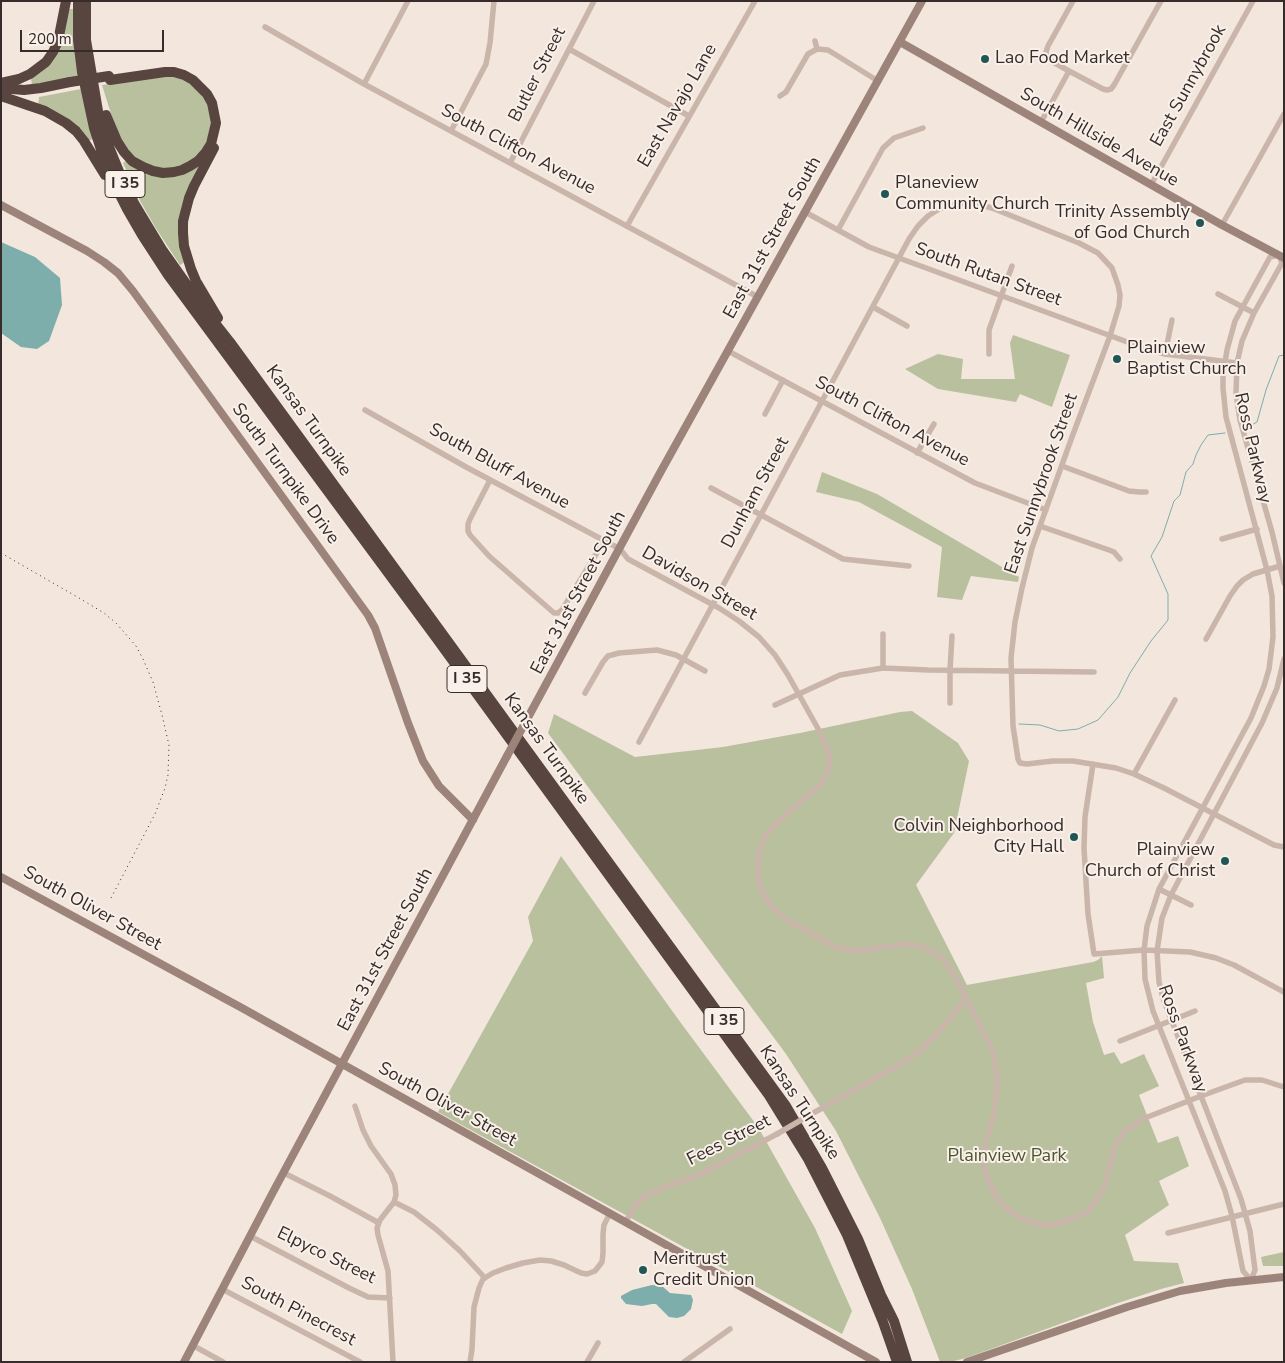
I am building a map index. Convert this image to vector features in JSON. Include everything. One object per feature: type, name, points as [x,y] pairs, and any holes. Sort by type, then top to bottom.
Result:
[{"type":"highway","points":[[1,83],[20,79],[46,62],[58,41],[66,1]]},
{"type":"highway","name":"Kansas Turnpike","points":[[78,1],[78,40],[82,72],[94,128],[105,162],[126,209],[168,275],[443,647],[768,1094],[808,1159],[839,1218],[861,1266],[897,1362]]},
{"type":"highway","name":"Kansas Turnpike","points":[[86,1],[86,40],[98,111],[113,156],[134,203],[158,243],[204,310],[230,342],[786,1106],[822,1168],[858,1239],[894,1321],[906,1357]]},
{"type":"highway","points":[[2,94],[24,90],[71,84],[109,78],[174,72],[193,80],[207,94],[215,112],[216,123],[211,144],[198,161],[174,172],[163,173],[143,168],[132,161],[124,152],[109,125],[102,106],[93,51],[90,1]]},
{"type":"highway","points":[[109,78],[158,67],[170,67],[199,78],[215,99],[219,113],[219,134],[213,151],[194,186],[190,198],[183,221],[184,246],[186,258],[196,281],[230,342]]},
{"type":"highway","points":[[2,94],[56,116],[76,131],[94,156],[129,218],[142,235]]},
{"type":"street","points":[[364,84],[408,1]]},
{"type":"street","points":[[450,131],[486,64],[491,38],[494,1]]},
{"type":"street","name":"Butler Street","points":[[510,163],[594,1]]},
{"type":"street","name":"East Navajo Lane","points":[[627,226],[755,1]]},
{"type":"street","name":"East 31st Street South","points":[[184,1362],[507,756],[728,350],[922,1]]},
{"type":"street","points":[[1073,1],[1048,46],[1047,57],[1069,71],[1107,90],[1111,89],[1161,1]]},
{"type":"street","name":"East Sunnybrook","points":[[1151,185],[1253,1]]},
{"type":"street","name":"South Clifton Avenue","points":[[265,27],[364,84],[758,297]]},
{"type":"street","points":[[815,41],[817,49]]},
{"type":"street","name":"South Hillside Avenue","points":[[900,42],[1281,257]]},
{"type":"street","points":[[569,49],[689,116]]},
{"type":"street","points":[[780,96],[786,92],[808,54],[817,49],[828,50],[878,81]]},
{"type":"street","points":[[1041,122],[1069,71]]},
{"type":"street","points":[[1222,225],[1284,114]]},
{"type":"street","points":[[838,230],[883,148],[894,138],[923,128]]},
{"type":"street","name":"East Sunnybrook Street","points":[[899,258],[918,226],[928,216],[939,209],[955,204],[974,203],[992,208],[1079,243],[1098,253],[1112,268],[1120,295],[1119,306],[1110,336],[1030,554],[1015,622],[1011,658],[1013,726],[1020,762],[1026,764],[1073,761],[1093,764]]},
{"type":"street","name":"South Turnpike Drive","points":[[1,205],[104,262],[118,273],[133,291],[368,616],[375,628],[423,761],[439,786],[473,820]]},
{"type":"street","name":"South Rutan Street","points":[[805,212],[869,247],[1140,347],[1165,354],[1237,363]]},
{"type":"street","name":"Ross Parkway","points":[[1284,583],[1240,420],[1236,393],[1237,363],[1242,341],[1254,313],[1282,263],[1281,257],[1270,257],[1242,307],[1230,336],[1224,361],[1223,388],[1226,417],[1267,570],[1272,596],[1274,615],[1269,669],[1250,718],[1158,888],[1147,926],[1144,950],[1144,972],[1148,995],[1224,1191],[1232,1216],[1242,1271],[1251,1280],[1255,1270],[1250,1231],[1238,1188],[1163,998],[1159,982],[1157,951],[1162,918],[1171,895],[1270,706],[1277,688],[1284,659]]},
{"type":"street","name":"Dunham Street","points":[[639,742],[899,258]]},
{"type":"street","points":[[989,354],[990,330],[1012,266]]},
{"type":"street","points":[[1218,294],[1254,313]]},
{"type":"street","points":[[873,307],[907,326]]},
{"type":"street","points":[[1165,354],[1172,320]]},
{"type":"street","name":"South Clifton Avenue","points":[[728,350],[979,485],[1046,510]]},
{"type":"street","points":[[765,414],[783,380]]},
{"type":"street","name":"South Bluff Avenue","points":[[365,410],[620,550]]},
{"type":"street","points":[[917,453],[934,424]]},
{"type":"street","points":[[1062,466],[1129,490],[1146,492]]},
{"type":"street","points":[[490,480],[470,519],[468,531],[489,556],[556,613],[562,610],[604,541]]},
{"type":"street","points":[[711,488],[842,559],[909,566]]},
{"type":"street","points":[[1040,526],[1114,552],[1120,559]]},
{"type":"street","points":[[1222,539],[1256,529]]},
{"type":"street","name":"Davidson Street","points":[[620,550],[628,559],[713,604],[759,636],[775,654],[821,734],[829,753],[826,776],[821,784],[774,825],[760,849],[758,875],[761,890],[771,906],[785,919],[836,947],[859,951],[906,944],[932,951],[944,960],[966,998]]},
{"type":"street","points":[[1206,639],[1237,586],[1248,577],[1280,566]]},
{"type":"street","points":[[883,634],[883,668]]},
{"type":"street","points":[[950,703],[952,636]]},
{"type":"street","points":[[585,693],[603,662],[608,656],[619,652],[657,650],[676,655],[704,671]]},
{"type":"street","points":[[775,705],[840,675],[883,668],[1094,672]]},
{"type":"street","points":[[1134,774],[1175,700]]},
{"type":"street","points":[[1284,847],[1274,845],[1134,774],[1116,768],[1093,764],[1085,816],[1084,848],[1088,914],[1094,954],[1144,950],[1190,952],[1216,958],[1234,965],[1284,992]]},
{"type":"street","name":"South Oliver Street","points":[[1,876],[626,1221],[876,1362]]},
{"type":"street","points":[[1158,888],[1191,905]]},
{"type":"street","points":[[966,998],[991,1046],[996,1066],[995,1111],[984,1149],[984,1164],[987,1178],[997,1198],[1006,1208],[1020,1218],[1036,1224],[1054,1224],[1071,1220],[1088,1211],[1105,1185],[1115,1145],[1125,1131],[1149,1117],[1246,1080],[1262,1080],[1284,1087]]},
{"type":"street","name":"Fees Street","points":[[626,1221],[637,1203],[647,1195],[695,1177],[777,1134],[902,1063],[921,1050],[936,1035],[966,998]]},
{"type":"street","points":[[1120,1040],[1195,1011]]},
{"type":"street","points":[[355,1106],[371,1146],[391,1174],[395,1185],[396,1195],[394,1202],[377,1228],[388,1271],[393,1362]]},
{"type":"street","points":[[284,1172],[379,1223]]},
{"type":"street","points":[[394,1202],[414,1212],[437,1230],[485,1278]]},
{"type":"street","points":[[1168,1233],[1284,1204]]},
{"type":"street","points":[[470,1362],[474,1307],[479,1288],[485,1278],[493,1273],[523,1263],[540,1260],[558,1263],[580,1273],[587,1274],[595,1271],[602,1262],[604,1225],[610,1213]]},
{"type":"street","name":"Elpyco Street","points":[[250,1236],[368,1297],[390,1298]]},
{"type":"street","points":[[967,1362],[1127,1307],[1180,1291],[1226,1283],[1284,1277]]},
{"type":"street","name":"South Pinecrest","points":[[222,1290],[360,1362]]},
{"type":"street","points":[[684,1362],[730,1329]]},
{"type":"street","points":[[587,1362],[598,1343]]},
{"type":"street","points":[[192,1345],[223,1362]]},
{"type":"green space","points":[[68,9],[74,9],[79,79],[32,86],[31,78],[41,72]]},
{"type":"green space","points":[[159,76],[172,76],[196,86],[211,109],[212,131],[200,155],[187,166],[157,169],[139,161],[131,154],[119,135],[102,85]]},
{"type":"green space","points":[[81,89],[93,139],[88,141],[38,106],[39,97]]},
{"type":"green space","points":[[127,160],[141,170],[198,166],[200,169],[191,188],[185,262],[180,265],[139,199],[123,163]]},
{"type":"green space","points":[[1013,335],[1070,355],[1052,407],[1020,394],[1016,402],[938,389],[905,369],[938,354],[963,359],[961,379],[1015,379],[1010,343]]},
{"type":"green space","points":[[822,472],[877,494],[1019,577],[1018,582],[971,576],[962,600],[937,597],[942,547],[859,502],[816,492]]},
{"type":"green space","name":"Plainview Park","points":[[912,711],[958,743],[969,761],[954,833],[916,885],[967,985],[1093,962],[1102,956],[1104,978],[1086,983],[1093,1022],[1104,1055],[1114,1052],[1121,1064],[1144,1054],[1159,1086],[1139,1095],[1158,1143],[1178,1136],[1189,1166],[1159,1181],[1169,1205],[1125,1235],[1134,1261],[1178,1263],[1184,1283],[1118,1303],[966,1358],[950,1362],[940,1362],[912,1289],[880,1218],[836,1131],[786,1054],[548,733],[554,714],[635,757],[723,747]]},
{"type":"green space","points":[[561,856],[758,1127],[815,1228],[852,1311],[842,1334],[438,1112],[533,941],[528,917]]},
{"type":"green space","points":[[1284,1252],[1284,1266],[1263,1266],[1261,1257]]},
{"type":"water","points":[[1,242],[35,257],[60,278],[62,305],[49,341],[37,349],[21,347],[1,333]]},
{"type":"water","points":[[652,1285],[662,1286],[670,1293],[691,1295],[693,1300],[691,1309],[684,1316],[677,1318],[669,1317],[656,1304],[642,1306],[626,1304],[621,1298],[621,1296],[632,1290]]},
{"type":"waterway","points":[[1248,427],[1257,422],[1266,390],[1279,356],[1284,355]]},
{"type":"waterway","points":[[1019,724],[1040,725],[1059,731],[1078,729],[1098,720],[1118,697],[1130,673],[1151,641],[1168,620],[1168,594],[1151,556],[1162,537],[1174,501],[1180,495],[1186,472],[1193,464],[1201,445],[1208,435],[1225,433]]},
{"type":"railway","points":[[1,553],[104,613],[116,623],[136,646],[153,682],[169,745],[168,775],[155,814],[110,900]]},
{"type":"place","name":"Lao Food Market","points":[[985,59]]},
{"type":"place","name":"Planeview Community Church","points":[[885,194]]},
{"type":"place","name":"Trinity Assembly of God Church","points":[[1200,223]]},
{"type":"place","name":"Plainview Baptist Church","points":[[1117,359]]},
{"type":"place","name":"Colvin Neighborhood City Hall","points":[[1074,837]]},
{"type":"place","name":"Plainview Church of Christ","points":[[1225,861]]},
{"type":"place","name":"Meritrust Credit Union","points":[[643,1270]]}]
